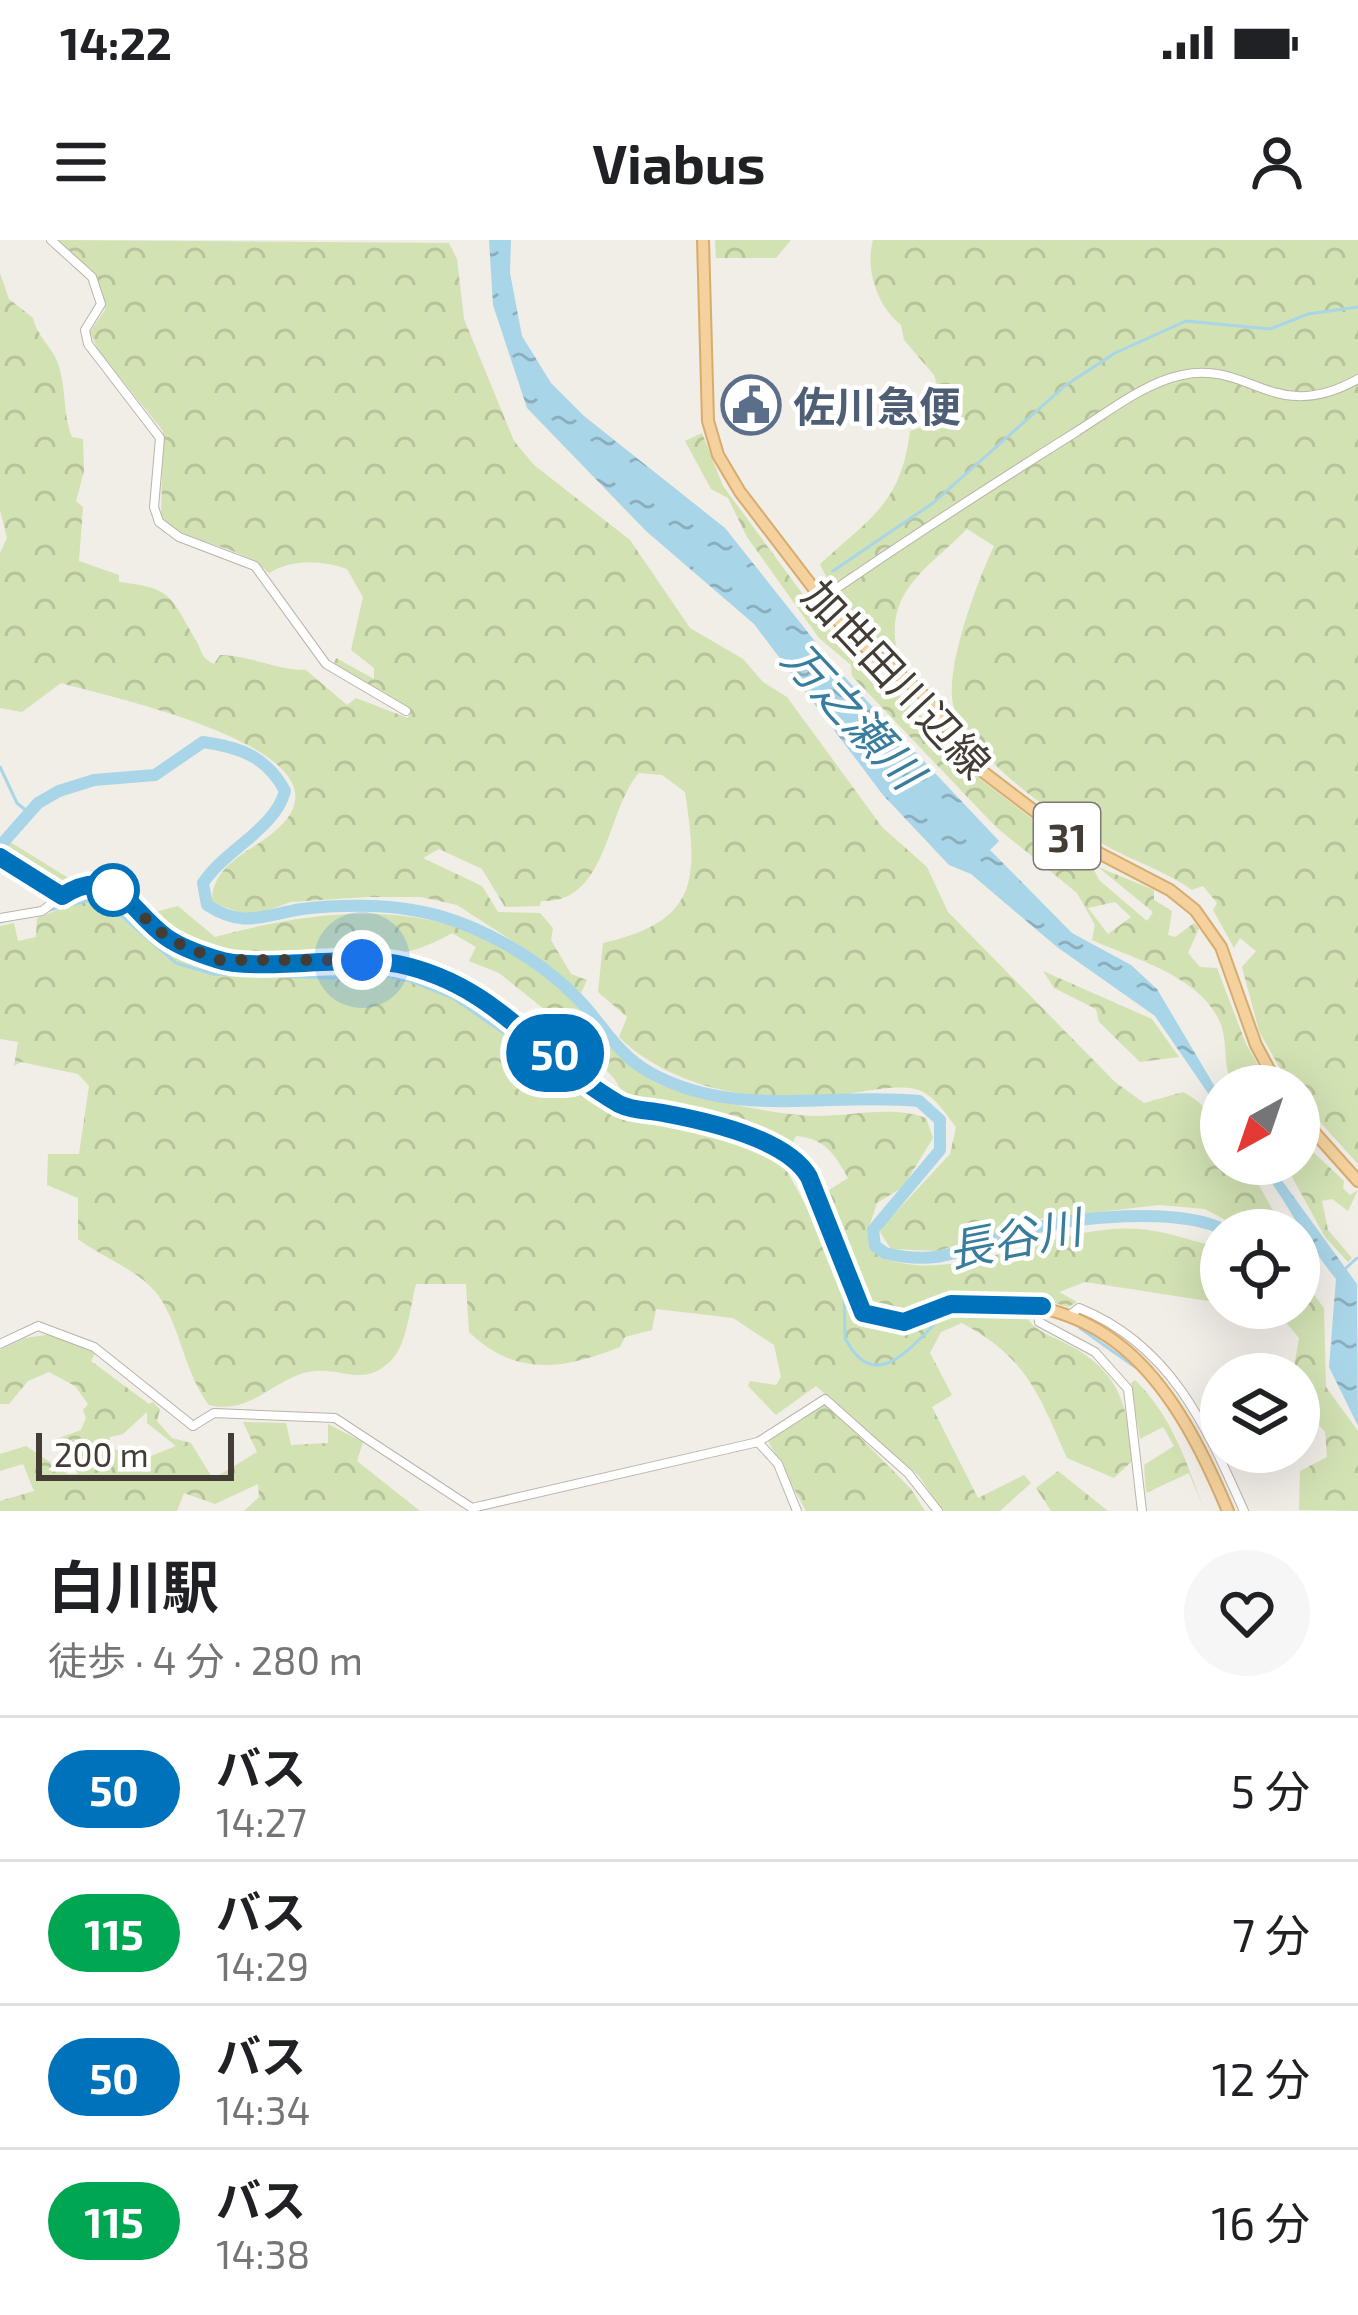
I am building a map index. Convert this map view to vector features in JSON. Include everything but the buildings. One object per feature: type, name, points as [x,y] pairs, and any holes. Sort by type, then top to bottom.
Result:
[{"type":"main road","name":"加世田川辺線","points":[[703,240],[705,401],[712,438],[740,492],[847,632],[921,692],[986,775],[1070,838],[1170,890],[1195,910],[1221,947],[1266,1065]]},
{"type":"main road","points":[[0,857],[62,896],[88,882],[101,884],[130,899],[170,940],[229,963],[354,959],[437,975],[472,990],[621,1105],[765,1139],[797,1159],[863,1313],[904,1322],[951,1304],[1039,1305],[1070,1315],[1128,1351],[1162,1385],[1191,1427],[1228,1511]]},
{"type":"main road","points":[[1320,1138],[1358,1181]]},
{"type":"street","points":[[51,240],[92,277],[101,304],[85,330],[88,344],[160,438],[154,507],[159,523],[179,537],[255,566],[326,664],[406,710]]},
{"type":"street","points":[[820,600],[948,512],[1164,381],[1214,373],[1288,398],[1320,395],[1358,379]]},
{"type":"street","points":[[0,918],[42,911],[62,896]]},
{"type":"street","points":[[547,1046],[558,1034]]},
{"type":"street","points":[[1039,1305],[1039,1322],[1095,1352],[1128,1389],[1142,1511]]},
{"type":"street","points":[[1070,1315],[1079,1308],[1105,1318],[1180,1383],[1244,1511]]},
{"type":"street","points":[[0,1344],[38,1326],[84,1342],[193,1426],[214,1413],[335,1418],[468,1509],[758,1442],[825,1399],[908,1473],[938,1511]]},
{"type":"street","points":[[758,1442],[778,1464],[796,1511]]},
{"type":"green space","points":[[58,240],[449,243],[457,259],[464,319],[514,441],[534,465],[630,540],[690,628],[743,659],[763,682],[787,697],[882,827],[927,867],[948,912],[1115,1082],[1144,1103],[1183,1092],[1200,1105],[1200,1185],[1259,1185],[1272,1209],[1159,1205],[1039,1219],[938,1251],[891,1249],[880,1232],[883,1226],[950,1154],[956,1127],[927,1095],[895,1088],[802,1098],[717,1089],[664,1069],[619,1037],[627,1017],[598,992],[603,943],[659,922],[685,892],[690,872],[685,792],[662,775],[639,773],[593,872],[580,888],[563,898],[541,901],[540,906],[505,907],[482,869],[439,849],[423,858],[482,886],[498,912],[540,913],[553,928],[551,940],[571,974],[587,980],[581,993],[457,905],[421,897],[367,897],[291,902],[251,916],[212,903],[213,890],[225,869],[274,832],[295,803],[288,776],[261,753],[220,732],[61,683],[22,712],[0,708],[0,553],[7,538],[0,510],[0,273],[9,299],[33,318],[57,361],[72,437],[83,439],[84,471],[76,501],[83,507],[79,561],[119,575],[119,582],[150,587],[167,596],[203,655],[214,664],[220,655],[306,670],[347,705],[356,698],[408,718],[411,711],[334,664],[336,658],[374,679],[374,668],[351,650],[363,597],[347,569],[307,562],[269,573],[244,556],[161,521],[163,431],[98,350],[90,332],[105,310],[97,277]]},
{"type":"green space","points":[[715,240],[791,240],[776,258],[716,258]]},
{"type":"green space","points":[[873,240],[1358,240],[1358,1164],[1320,1122],[1320,1065],[1278,1065],[1259,1031],[1242,967],[1256,951],[1240,938],[1234,948],[1213,910],[1217,903],[1203,886],[1192,890],[1074,826],[994,764],[958,718],[952,681],[959,642],[994,546],[967,529],[921,572],[901,601],[896,618],[899,661],[869,641],[868,630],[837,599],[820,564],[869,521],[891,493],[910,431],[948,419],[934,375],[904,340],[901,325],[879,298]]},
{"type":"green space","points":[[702,433],[723,486],[827,627],[936,730],[963,766],[1091,864],[1099,880],[1147,921],[1153,912],[1098,867],[1154,890],[1154,900],[1172,911],[1168,935],[1175,937],[1194,923],[1199,928],[1188,953],[1200,967],[1217,968],[1258,1065],[1227,1065],[1220,1022],[1197,992],[1164,970],[1092,940],[1095,925],[1077,893],[996,827],[852,676],[851,665],[819,638],[747,537],[728,498],[711,489],[685,441]],"holes":[[[1115,902],[1131,917],[1108,934],[1088,908]]]},
{"type":"green space","points":[[10,842],[75,882],[68,887],[4,848]]},
{"type":"green space","points":[[85,886],[133,907],[154,933],[74,892]]},
{"type":"green space","points":[[77,895],[222,967],[343,962],[434,980],[481,1003],[567,1073],[574,1085],[643,1123],[666,1123],[760,1149],[782,1162],[828,1246],[834,1277],[859,1318],[887,1329],[955,1310],[1021,1309],[1035,1327],[1083,1353],[1108,1377],[1123,1405],[1133,1460],[1114,1478],[1067,1458],[1028,1379],[1002,1350],[962,1323],[941,1332],[930,1353],[952,1395],[932,1407],[978,1498],[1024,1475],[1031,1483],[1000,1511],[942,1511],[919,1476],[816,1386],[776,1415],[748,1386],[750,1381],[776,1385],[781,1377],[774,1345],[733,1318],[656,1309],[652,1330],[625,1337],[620,1347],[560,1364],[523,1363],[487,1347],[469,1332],[466,1284],[416,1284],[398,1350],[374,1372],[315,1371],[238,1405],[209,1405],[162,1301],[134,1273],[78,1239],[78,1198],[47,1185],[48,1154],[79,1154],[89,1086],[78,1074],[21,1062],[14,1066],[18,1042],[0,1039],[0,926],[14,923],[18,941],[36,937],[37,918],[63,908]]},
{"type":"green space","points":[[178,906],[215,937],[311,917],[404,916],[492,941],[533,966],[573,1000],[629,1064],[657,1083],[784,1113],[895,1112],[926,1118],[933,1138],[903,1187],[877,1203],[867,1233],[878,1256],[940,1265],[1073,1235],[1150,1230],[1200,1242],[1200,1300],[1085,1282],[1059,1292],[1077,1302],[1068,1307],[1027,1296],[995,1294],[901,1312],[870,1309],[857,1295],[843,1247],[818,1197],[848,1178],[821,1144],[796,1136],[793,1142],[804,1158],[769,1134],[625,1102],[604,1068],[550,1032],[558,1020],[499,973],[469,961],[476,947],[452,933],[416,949],[386,955],[226,952],[186,941],[148,914]]},
{"type":"green space","points":[[1043,971],[1152,1019],[1179,1057],[1140,1062],[1099,1022],[1096,1009],[1054,988]]},
{"type":"green space","points":[[1320,1158],[1344,1181],[1343,1188],[1350,1195],[1358,1190],[1348,1211],[1332,1199],[1322,1201],[1328,1230],[1352,1258],[1348,1262],[1320,1228],[1320,1209],[1310,1209],[1297,1185],[1320,1185]]},
{"type":"green space","points":[[1320,1303],[1324,1308],[1326,1387],[1358,1431],[1358,1511],[1299,1510],[1300,1473],[1320,1473],[1320,1461],[1327,1457],[1325,1432],[1320,1426],[1320,1353],[1296,1353],[1299,1338],[1292,1329],[1320,1329]]},
{"type":"green space","points":[[52,1334],[95,1353],[91,1361],[160,1409],[157,1421],[172,1438],[191,1443],[213,1479],[257,1452],[243,1422],[286,1423],[291,1445],[328,1443],[328,1424],[363,1442],[357,1461],[420,1511],[244,1511],[259,1497],[258,1484],[215,1504],[184,1493],[177,1511],[0,1511],[0,1501],[34,1491],[23,1464],[0,1471],[0,1454],[26,1446],[68,1474],[78,1474],[56,1439],[81,1430],[86,1418],[83,1410],[88,1404],[75,1386],[49,1372],[28,1381],[9,1404],[0,1404],[0,1350],[25,1338]],"holes":[[[147,1412],[147,1423],[176,1446],[136,1462],[110,1446],[110,1437],[123,1434]]]},
{"type":"green space","points":[[1135,1380],[1169,1426],[1185,1459],[1205,1511],[1189,1473],[1146,1493],[1144,1465],[1174,1446],[1163,1427],[1140,1439],[1131,1383]]},
{"type":"green space","points":[[827,1404],[911,1489],[925,1511],[806,1511],[768,1441],[816,1406]]},
{"type":"green space","points":[[1058,1471],[1108,1511],[1051,1511],[1036,1488]]},
{"type":"water","name":"万之瀬川","points":[[489,240],[511,240],[510,273],[522,336],[551,383],[584,416],[725,528],[837,669],[999,841],[990,850],[1072,933],[1131,965],[1157,989],[1202,1065],[1200,1081],[1155,1016],[1057,947],[971,874],[949,865],[883,795],[754,624],[646,531],[527,408],[493,305]]},
{"type":"water","points":[[1272,1185],[1285,1185],[1303,1209],[1288,1209]]},
{"type":"water","points":[[1320,1233],[1357,1284],[1358,1426],[1329,1367],[1336,1279],[1320,1258]]},
{"type":"waterway","points":[[833,571],[933,503],[1066,385],[1115,353],[1186,321],[1270,329],[1308,314],[1358,307]]},
{"type":"waterway","name":"長谷川","points":[[0,846],[38,803],[59,791],[94,780],[155,775],[203,742],[229,747],[261,762],[285,791],[261,828],[203,883],[207,905],[220,912],[254,918],[357,906],[434,915],[480,931],[544,969],[579,1000],[628,1057],[681,1087],[748,1100],[919,1101],[940,1120],[940,1150],[873,1230],[875,1246],[885,1253],[940,1256],[1021,1231],[1096,1218],[1153,1216],[1200,1222]]},
{"type":"waterway","points":[[0,767],[17,803],[29,813]]},
{"type":"waterway","points":[[0,922],[87,901],[123,917],[176,963],[213,974],[333,978],[371,972],[413,982],[453,998],[508,1036],[516,1061],[527,1072],[637,1118],[649,1117]]},
{"type":"waterway","points":[[686,1126],[754,1143],[790,1163],[830,1241]]},
{"type":"waterway","points":[[1345,1269],[1357,1258]]},
{"type":"waterway","points":[[844,1288],[845,1338],[869,1364],[895,1360],[943,1316],[1029,1313]]},
{"type":"waterway","points":[[1080,1328],[1135,1367]]},
{"type":"waterway","points":[[1216,1496],[1222,1511]]},
{"type":"bus line","name":"50","points":[[0,857],[62,896],[88,882],[101,884],[130,899],[170,940],[229,963],[354,959],[398,964],[448,978],[518,1022],[621,1105],[765,1139],[797,1159],[809,1177],[818,1210],[842,1254],[863,1313],[904,1322],[951,1304],[1012,1301],[1042,1306]]},
{"type":"place","name":"佐川急便","points":[[751,405]]},
{"type":"route","points":[[113,890],[130,899],[170,940],[218,960],[362,960]]}]
